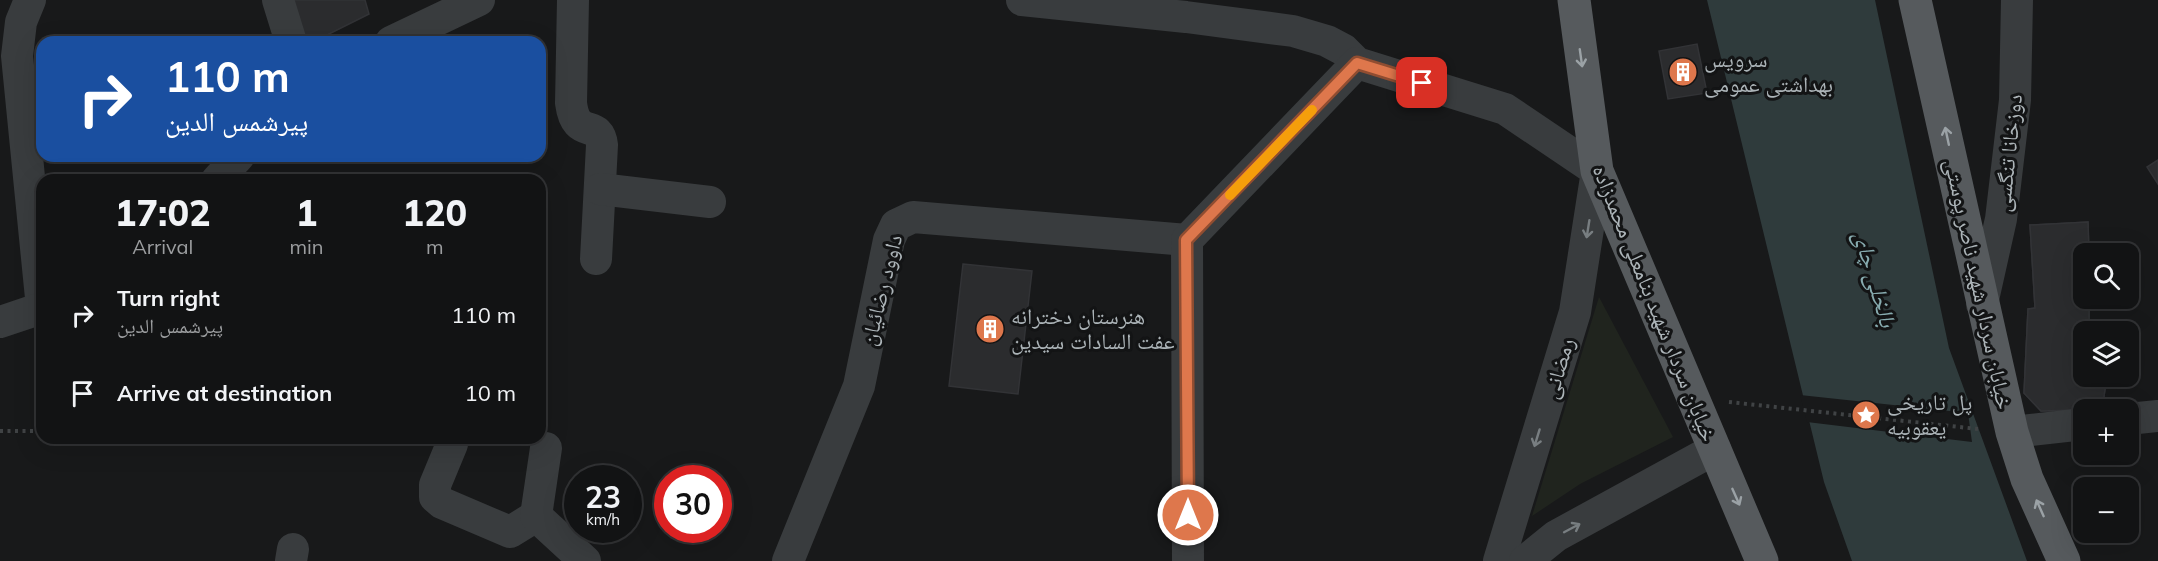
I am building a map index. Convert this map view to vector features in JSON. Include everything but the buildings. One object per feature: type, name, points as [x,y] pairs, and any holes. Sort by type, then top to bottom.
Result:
[{"type":"main road","name":"خیابان سردار شهید بنامعلی محمدزاده","points":[[1574,0],[1597,171],[1762,561]]},
{"type":"main road","name":"خیابان سردار شهید ناصر پوستی","points":[[1916,0],[2012,432],[2027,479],[2064,561]]},
{"type":"street","points":[[30,0],[21,22],[17,56],[36,248]]},
{"type":"street","points":[[278,0],[289,36]]},
{"type":"street","points":[[404,36],[479,0]]},
{"type":"street","points":[[573,0],[573,119],[579,126],[597,131],[601,136],[596,260]]},
{"type":"street","points":[[1022,0],[1187,8],[1293,31],[1327,41],[1344,50],[1357,63],[1504,109],[1597,171]]},
{"type":"street","name":"دوزخانا تنگسی","points":[[1982,304],[2001,219],[2015,100],[2017,0]]},
{"type":"street","points":[[1188,561],[1186,240],[1357,63]]},
{"type":"street","points":[[222,174],[234,162]]},
{"type":"street","name":"رمضانی","points":[[1499,561],[1575,312],[1597,171]]},
{"type":"street","points":[[600,189],[710,202]]},
{"type":"street","name":"داوود رضائیان","points":[[788,561],[859,386],[889,240],[896,225],[913,218],[1186,240]]},
{"type":"street","points":[[0,322],[36,310]]},
{"type":"street","points":[[2139,418],[2158,416]]},
{"type":"street","points":[[2012,432],[2073,425]]},
{"type":"street","points":[[452,444],[435,485],[435,497],[452,508],[510,532],[536,516]]},
{"type":"street","points":[[536,516],[546,448]]},
{"type":"street","points":[[1525,561],[1556,536],[1715,448]]},
{"type":"street","points":[[536,516],[585,561]]},
{"type":"path","points":[[1695,400],[1767,404],[2012,432]]},
{"type":"path","points":[[0,431],[36,431]]},
{"type":"shaded area","points":[[1599,297],[1673,437],[1580,484],[1532,516]]},
{"type":"water","name":"بالخلی چای","points":[[1707,0],[1875,0],[1949,348],[2027,561],[1852,561],[1824,482]]},
{"type":"pier","points":[[1800,395],[1968,413],[1972,442],[1807,422]]},
{"type":"slow traffic","points":[[1230,195],[1312,110]]},
{"type":"place","name":"سرویس بهداشتی عمومی","points":[[1683,72]]},
{"type":"place","name":"هنرستان دخترانه عفت السادات سیدین","points":[[990,329]]},
{"type":"place","name":"پل تاریخی یعقوبیه","points":[[1866,415]]},
{"type":"route","points":[[1188,515],[1186,240],[1357,63],[1422,83]]}]
